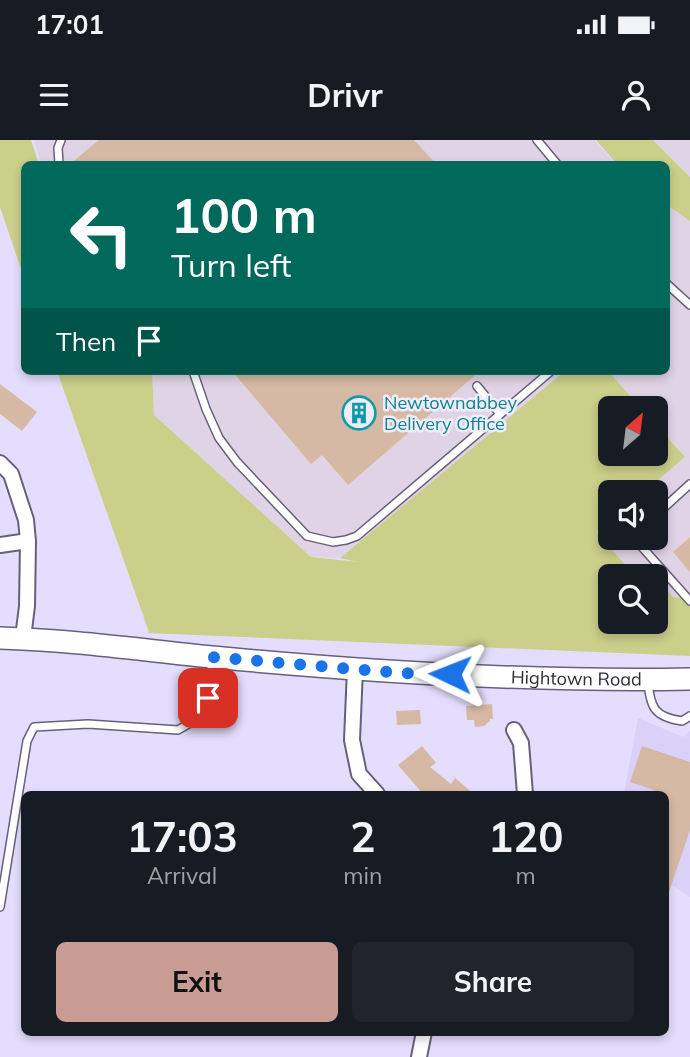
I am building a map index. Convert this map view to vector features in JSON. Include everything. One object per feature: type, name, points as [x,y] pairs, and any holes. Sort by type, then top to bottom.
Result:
[{"type":"main road","name":"Hightown Road","points":[[0,638],[85,643],[400,673],[690,679]]},
{"type":"street","points":[[0,463],[11,474],[26,520],[27,606],[23,639]]},
{"type":"street","points":[[0,545],[28,541]]},
{"type":"street","points":[[355,669],[352,740],[359,774],[374,791]]},
{"type":"street","points":[[514,730],[520,743],[525,791]]},
{"type":"street","points":[[419,1057],[423,1036]]},
{"type":"lane","points":[[60,161],[58,148],[61,140]]},
{"type":"lane","points":[[537,140],[554,161]]},
{"type":"lane","points":[[670,287],[690,306]]},
{"type":"lane","points":[[194,375],[219,438],[237,462],[307,536],[333,542],[356,536],[546,375]]},
{"type":"lane","points":[[477,386],[499,414]]},
{"type":"lane","points":[[668,504],[690,484]]},
{"type":"lane","points":[[645,550],[690,601]]},
{"type":"lane","points":[[0,907],[27,741],[34,727],[88,724],[178,730],[197,719],[208,698],[212,657]]},
{"type":"lane","points":[[648,679],[650,700],[654,709],[673,720],[682,721],[690,716]]},
{"type":"shaded area","points":[[34,140],[594,140],[613,161],[40,161]]},
{"type":"shaded area","points":[[653,140],[690,140],[690,177]]},
{"type":"shaded area","points":[[670,207],[690,221],[690,608],[682,608],[668,593],[668,564],[625,564],[613,550],[668,550],[668,480],[658,480],[685,457],[668,438],[668,396],[630,396],[612,375],[670,375]]},
{"type":"shaded area","points":[[152,375],[560,375],[340,558],[311,557],[154,415]]},
{"type":"shaded area","points":[[638,718],[683,737],[690,731],[690,897],[669,884],[669,791],[625,791]]},
{"type":"green space","points":[[0,140],[31,140],[38,161],[21,161],[21,269],[0,207]]},
{"type":"green space","points":[[596,140],[653,140],[690,177],[690,221],[670,207],[670,161],[614,161]]},
{"type":"green space","points":[[58,375],[152,375],[154,415],[311,557],[358,562],[340,558],[560,375],[612,375],[630,396],[598,396],[598,466],[668,466],[668,438],[685,457],[658,480],[598,480],[598,550],[613,550],[625,564],[598,564],[598,634],[668,634],[668,592],[673,597],[690,599],[690,656],[147,633],[149,632]]},
{"type":"building","points":[[99,140],[414,140],[433,161],[74,161]]},
{"type":"building","name":"Newtownabbey Delivery Office","points":[[235,375],[475,375],[348,485],[322,455],[311,464]]},
{"type":"building","points":[[0,384],[37,412],[22,431],[0,414]]},
{"type":"building","points":[[690,537],[690,572],[673,552]]},
{"type":"building","points":[[492,704],[493,719],[484,726],[475,727],[474,720],[467,720],[466,706]]},
{"type":"building","points":[[420,710],[421,724],[397,725],[396,711]]},
{"type":"building","points":[[422,746],[436,763],[430,767],[451,784],[455,778],[470,791],[420,791],[398,765]]},
{"type":"building","points":[[642,746],[690,762],[690,830],[669,892],[669,791],[657,791],[630,782]]},
{"type":"place","name":"Newtownabbey Delivery Office","points":[[359,413]]},
{"type":"route","points":[[208,698],[212,657],[400,673],[450,674]]}]
